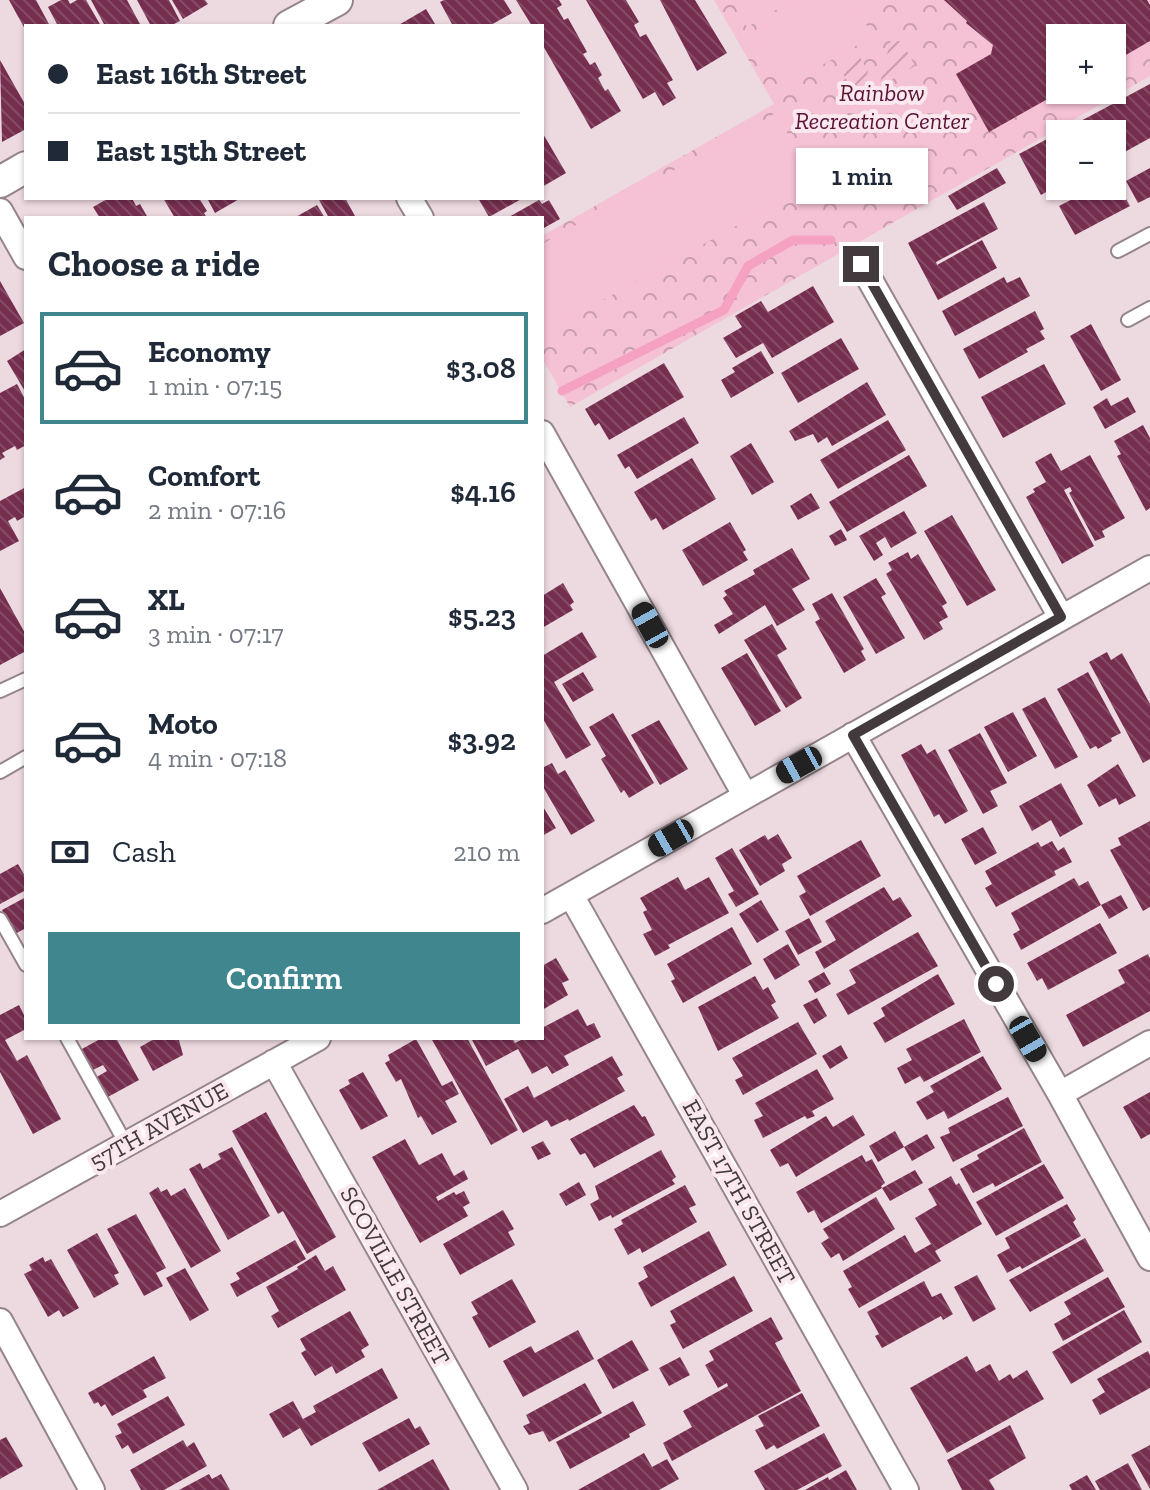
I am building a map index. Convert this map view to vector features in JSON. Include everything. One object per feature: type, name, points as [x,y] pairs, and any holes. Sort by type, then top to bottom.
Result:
[{"type":"street","points":[[302,17],[337,0]]},
{"type":"street","points":[[0,182],[24,168]]},
{"type":"street","points":[[0,211],[24,253]]},
{"type":"street","points":[[861,264],[1061,617]]},
{"type":"street","points":[[544,437],[745,795]]},
{"type":"street","points":[[544,910],[1150,568]]},
{"type":"street","points":[[853,735],[1060,1094],[1150,1258]]},
{"type":"street","name":"EAST 17TH STREET","points":[[571,895],[906,1490]]},
{"type":"street","name":"57TH AVENUE","points":[[0,1214],[314,1040]]},
{"type":"street","points":[[1060,1094],[1150,1043]]},
{"type":"street","name":"SCOVILLE STREET","points":[[274,1062],[515,1490]]},
{"type":"street","points":[[0,1321],[92,1490]]},
{"type":"lane","points":[[1118,251],[1150,234]]},
{"type":"lane","points":[[1128,320],[1150,308]]},
{"type":"lane","points":[[0,691],[24,680]]},
{"type":"lane","points":[[0,772],[24,758]]},
{"type":"lane","points":[[0,919],[24,961]]},
{"type":"lane","points":[[68,1040],[126,1144]]},
{"type":"green space","name":"Rainbow Recreation Center","points":[[714,0],[1150,0],[1150,76],[1126,90],[1126,24],[1046,24],[1046,104],[1101,104],[1073,120],[1046,120],[1046,135],[570,407],[544,362],[544,235],[774,104]]},
{"type":"green space","points":[[731,0],[793,0],[747,27]]},
{"type":"green space","points":[[807,0],[852,0],[873,36],[782,88],[750,33]]},
{"type":"green space","points":[[891,39],[902,42],[915,66],[879,87]]},
{"type":"green space","points":[[858,54],[868,71],[860,103],[838,65]]},
{"type":"green space","points":[[776,113],[815,182],[544,333],[544,243]]},
{"type":"building","points":[[9,0],[36,0],[49,24],[24,24],[24,27]]},
{"type":"building","points":[[61,0],[68,0],[70,4],[86,0],[100,24],[57,24],[48,7]]},
{"type":"building","points":[[91,0],[127,0],[140,24],[104,24]]},
{"type":"building","points":[[137,0],[169,0],[180,21],[150,24]]},
{"type":"building","points":[[172,0],[205,0],[208,4],[183,19]]},
{"type":"building","points":[[504,0],[512,13],[493,24],[452,24],[440,2]]},
{"type":"building","points":[[516,0],[559,0],[562,5],[557,8],[564,20],[568,18],[587,52],[583,54],[590,65],[595,62],[602,75],[598,78],[621,111],[591,129],[544,47],[544,24],[531,24]]},
{"type":"building","points":[[586,0],[626,0],[639,22],[634,25],[640,37],[646,34],[673,80],[667,83],[676,98],[663,106],[655,92],[643,99]]},
{"type":"building","points":[[660,0],[695,0],[727,53],[697,71]]},
{"type":"building","name":"Rainbow Recreation Center","points":[[944,0],[1147,0],[1150,5],[1150,41],[1126,55],[1126,24],[1046,24],[1046,100],[989,132],[956,74],[991,54],[993,45]]},
{"type":"building","points":[[426,9],[435,24],[400,24]]},
{"type":"building","points":[[0,60],[24,102],[24,130],[2,142]]},
{"type":"building","points":[[1150,84],[1150,138],[1126,151],[1126,120],[1083,120],[1113,104],[1126,104],[1126,97]]},
{"type":"building","points":[[544,135],[566,173],[544,186]]},
{"type":"building","points":[[1046,140],[1046,192],[1041,195],[1019,154]]},
{"type":"building","points":[[997,168],[1006,183],[957,210],[948,196]]},
{"type":"building","points":[[1150,168],[1150,197],[1138,203],[1126,181]]},
{"type":"building","points":[[1126,199],[1130,206],[1075,235],[1059,206],[1071,200]]},
{"type":"building","points":[[105,200],[133,200],[136,206],[140,204],[147,216],[99,216],[93,207]]},
{"type":"building","points":[[164,200],[200,200],[207,211],[204,213],[206,216],[174,216]]},
{"type":"building","points":[[208,200],[238,200],[215,213]]},
{"type":"building","points":[[319,200],[346,200],[355,216],[328,216]]},
{"type":"building","points":[[479,200],[519,200],[491,216]]},
{"type":"building","points":[[539,200],[542,204],[549,200],[560,219],[544,228],[544,216],[511,216]]},
{"type":"building","points":[[984,202],[998,229],[936,262],[937,265],[982,240],[997,268],[938,300],[908,243]]},
{"type":"building","points":[[317,205],[324,216],[298,216]]},
{"type":"building","points":[[1004,277],[1007,283],[1020,277],[1030,296],[955,336],[942,311]]},
{"type":"building","points":[[0,281],[24,323],[0,336]]},
{"type":"building","points":[[813,286],[834,322],[772,358],[763,343],[736,358],[723,338],[742,327],[735,316],[761,301],[768,312]]},
{"type":"building","points":[[1035,311],[1044,329],[1040,331],[1045,339],[979,379],[963,349]]},
{"type":"building","points":[[1091,324],[1121,380],[1101,391],[1070,336]]},
{"type":"building","points":[[841,338],[859,369],[798,403],[781,373]]},
{"type":"building","points":[[24,350],[24,390],[7,361]]},
{"type":"building","points":[[761,351],[774,373],[731,398],[721,380],[735,372],[732,368]]},
{"type":"building","points":[[664,363],[684,397],[609,440],[599,423],[595,426],[585,409]]},
{"type":"building","points":[[1044,364],[1066,404],[1003,438],[981,397]]},
{"type":"building","points":[[867,382],[886,415],[832,446],[827,437],[818,443],[813,434],[795,441],[789,431]]},
{"type":"building","points":[[17,384],[24,397],[24,446],[17,450],[15,446],[2,453],[5,457],[0,460],[0,393]]},
{"type":"building","points":[[1128,397],[1136,412],[1105,429],[1093,407],[1107,398],[1111,406]]},
{"type":"building","points":[[684,417],[699,443],[637,479],[629,466],[625,469],[617,455]]},
{"type":"building","points":[[888,420],[906,450],[838,489],[820,460]]},
{"type":"building","points":[[1143,425],[1150,438],[1150,508],[1146,511],[1117,456],[1121,454],[1114,441]]},
{"type":"building","points":[[751,443],[774,482],[752,495],[730,456]]},
{"type":"building","points":[[1051,453],[1061,471],[1090,455],[1125,518],[1102,531],[1105,537],[1095,541],[1069,493],[1072,491],[1070,487],[1064,490],[1094,546],[1062,564],[1026,497],[1046,482],[1035,462]]},
{"type":"building","points":[[909,455],[927,486],[847,532],[829,502]]},
{"type":"building","points":[[692,458],[716,499],[663,530],[656,518],[651,521],[634,492]]},
{"type":"building","points":[[24,488],[24,517],[8,521],[19,541],[0,551],[0,501]]},
{"type":"building","points":[[811,493],[820,508],[798,520],[790,506]]},
{"type":"building","points":[[904,511],[917,533],[891,548],[885,537],[876,543],[883,555],[874,561],[859,536]]},
{"type":"building","points":[[952,515],[996,590],[967,606],[924,531]]},
{"type":"building","points":[[730,522],[746,550],[743,552],[748,560],[703,586],[682,550]]},
{"type":"building","points":[[841,529],[847,540],[835,546],[829,536]]},
{"type":"building","points":[[792,548],[810,579],[792,589],[805,610],[777,626],[765,605],[719,634],[714,625],[733,614],[723,598],[727,595],[724,591]]},
{"type":"building","points":[[908,552],[911,559],[918,554],[947,603],[942,606],[948,617],[939,622],[943,629],[924,640],[886,574],[892,570],[888,563]]},
{"type":"building","points":[[876,578],[886,594],[881,597],[905,638],[876,654],[843,597]]},
{"type":"building","points":[[563,583],[574,602],[570,605],[573,610],[544,627],[544,595]]},
{"type":"building","points":[[0,588],[24,631],[24,652],[0,665]]},
{"type":"building","points":[[832,593],[864,649],[861,651],[866,660],[844,673],[815,622],[820,619],[812,604]]},
{"type":"building","points":[[772,624],[787,649],[777,655],[802,698],[786,708],[744,640]]},
{"type":"building","points":[[582,632],[597,657],[554,682],[591,745],[566,759],[544,720],[544,655]]},
{"type":"building","points":[[1107,652],[1111,660],[1122,653],[1150,704],[1150,759],[1143,763],[1089,662]]},
{"type":"building","points":[[747,653],[781,711],[755,726],[721,668]]},
{"type":"building","points":[[583,672],[594,690],[573,702],[562,684]]},
{"type":"building","points":[[1088,672],[1121,733],[1098,749],[1096,746],[1090,749],[1057,689]]},
{"type":"building","points":[[1045,697],[1078,757],[1055,769],[1022,709]]},
{"type":"building","points":[[1013,712],[1037,756],[1008,772],[984,727]]},
{"type":"building","points":[[613,713],[654,783],[629,798],[624,790],[621,793],[601,759],[606,756],[589,727]]},
{"type":"building","points":[[659,720],[688,769],[660,785],[631,735]]},
{"type":"building","points":[[980,733],[1007,783],[990,791],[998,806],[983,814],[948,750]]},
{"type":"building","points":[[921,744],[927,754],[935,749],[968,811],[945,824],[939,814],[934,817],[901,755]]},
{"type":"building","points":[[552,763],[558,774],[565,770],[595,821],[571,835],[544,788],[544,767]]},
{"type":"building","points":[[1118,764],[1136,796],[1119,805],[1116,798],[1099,807],[1087,785]]},
{"type":"building","points":[[1061,783],[1083,824],[1060,837],[1051,820],[1032,831],[1019,806]]},
{"type":"building","points":[[544,808],[556,828],[544,835]]},
{"type":"building","points":[[1150,821],[1150,907],[1143,911],[1110,850],[1121,845],[1118,838]]},
{"type":"building","points":[[983,827],[997,853],[975,865],[961,839]]},
{"type":"building","points":[[778,834],[792,858],[782,864],[785,871],[760,886],[739,850],[765,835],[768,840]]},
{"type":"building","points":[[861,840],[881,876],[810,916],[799,896],[806,892],[797,876]]},
{"type":"building","points":[[1052,841],[1058,851],[1064,847],[1072,862],[1054,871],[1056,875],[996,907],[985,888],[992,884],[985,871],[1038,842],[1041,847]]},
{"type":"building","points":[[732,848],[759,894],[736,907],[728,894],[734,891],[715,858]]},
{"type":"building","points":[[18,864],[24,874],[24,891],[0,904],[0,874]]},
{"type":"building","points":[[678,877],[685,890],[709,877],[729,913],[668,945],[670,948],[655,956],[643,934],[652,930],[640,898]]},
{"type":"building","points":[[1074,878],[1079,886],[1088,881],[1101,905],[1021,950],[1013,934],[1020,930],[1011,913]]},
{"type":"building","points":[[884,887],[893,901],[900,897],[912,916],[824,969],[815,952],[836,940],[825,921]]},
{"type":"building","points":[[1121,895],[1128,908],[1109,919],[1101,905]]},
{"type":"building","points":[[24,898],[24,929],[15,934],[2,910]]},
{"type":"building","points":[[761,900],[779,930],[757,943],[739,914]]},
{"type":"building","points":[[809,918],[822,942],[798,955],[785,931]]},
{"type":"building","points":[[1100,923],[1117,953],[1048,990],[1042,978],[1037,981],[1027,963]]},
{"type":"building","points":[[732,927],[752,964],[683,1003],[671,981],[675,979],[667,964]]},
{"type":"building","points":[[918,932],[938,966],[848,1015],[836,994],[856,983],[849,970]]},
{"type":"building","points":[[788,944],[800,965],[775,980],[763,959]]},
{"type":"building","points":[[1148,954],[1150,1011],[1083,1047],[1066,1015],[1125,983],[1118,970]]},
{"type":"building","points":[[556,958],[569,980],[562,983],[568,995],[544,1009],[544,965]]},
{"type":"building","points":[[824,972],[831,984],[815,993],[808,981]]},
{"type":"building","points":[[938,974],[955,1004],[885,1043],[873,1023],[885,1016],[881,1008]]},
{"type":"building","points":[[755,976],[763,990],[768,987],[776,1002],[771,1005],[779,1018],[718,1051],[698,1007]]},
{"type":"building","points":[[817,998],[827,1016],[814,1024],[803,1005]]},
{"type":"building","points":[[19,1005],[24,1015],[24,1030],[5,1040],[17,1061],[27,1055],[61,1119],[33,1134],[0,1072],[0,1015]]},
{"type":"building","points":[[578,1009],[587,1026],[594,1023],[601,1037],[564,1056],[569,1065],[552,1074],[547,1066],[532,1074],[518,1049],[486,1066],[472,1040],[513,1040],[515,1043],[544,1040],[544,1027]]},
{"type":"building","points":[[964,1019],[981,1052],[924,1082],[920,1076],[905,1084],[897,1068],[912,1060],[906,1049]]},
{"type":"building","points":[[798,1022],[817,1054],[743,1095],[735,1080],[743,1076],[732,1058]]},
{"type":"building","points":[[98,1040],[117,1040],[139,1080],[106,1098],[95,1078],[107,1071],[103,1065],[91,1071],[80,1050]]},
{"type":"building","points":[[152,1040],[179,1040],[183,1055],[153,1071],[140,1047]]},
{"type":"building","points":[[417,1040],[442,1086],[452,1081],[459,1094],[445,1101],[457,1122],[432,1135],[421,1116],[418,1118],[401,1079],[396,1082],[385,1063],[390,1060],[388,1055]]},
{"type":"building","points":[[432,1040],[468,1040],[518,1130],[491,1145]]},
{"type":"building","points":[[841,1045],[848,1058],[830,1069],[822,1056]]},
{"type":"building","points":[[612,1056],[623,1075],[617,1078],[625,1091],[569,1121],[551,1127],[547,1120],[523,1133],[504,1099],[528,1086],[534,1098]]},
{"type":"building","points":[[983,1056],[1002,1089],[948,1119],[944,1111],[927,1120],[916,1102],[934,1092],[930,1086]]},
{"type":"building","points":[[817,1069],[834,1099],[812,1111],[815,1116],[807,1119],[805,1116],[763,1138],[754,1120],[763,1116],[755,1103]]},
{"type":"building","points":[[363,1072],[388,1116],[361,1130],[339,1090],[350,1084],[348,1080]]},
{"type":"building","points":[[1150,1092],[1150,1134],[1141,1139],[1123,1107]]},
{"type":"building","points":[[1008,1097],[1023,1126],[953,1162],[940,1137],[950,1133],[948,1128]]},
{"type":"building","points":[[634,1105],[642,1117],[645,1116],[655,1135],[594,1168],[585,1153],[580,1155],[570,1139]]},
{"type":"building","points":[[266,1112],[336,1237],[307,1254],[283,1211],[278,1214],[232,1131]]},
{"type":"building","points":[[853,1115],[865,1135],[796,1177],[788,1163],[780,1167],[770,1150],[826,1116],[833,1127]]},
{"type":"building","points":[[1024,1128],[1042,1162],[995,1187],[993,1183],[973,1193],[960,1169],[979,1159],[977,1155]]},
{"type":"building","points":[[895,1131],[904,1147],[878,1162],[869,1146]]},
{"type":"building","points":[[927,1134],[935,1148],[912,1161],[904,1147]]},
{"type":"building","points":[[405,1139],[419,1165],[442,1153],[454,1176],[464,1170],[468,1179],[436,1197],[438,1201],[454,1192],[456,1195],[464,1191],[470,1203],[463,1207],[468,1216],[420,1243],[372,1157]]},
{"type":"building","points":[[543,1141],[551,1154],[538,1160],[531,1147]]},
{"type":"building","points":[[232,1147],[270,1216],[228,1240],[189,1169],[200,1163],[203,1169],[221,1159],[218,1154]]},
{"type":"building","points":[[661,1150],[676,1177],[672,1180],[675,1184],[612,1218],[611,1215],[599,1221],[590,1204],[599,1199],[595,1186]]},
{"type":"building","points":[[862,1155],[866,1162],[872,1159],[885,1183],[882,1188],[821,1223],[814,1210],[808,1213],[796,1192]]},
{"type":"building","points":[[1044,1164],[1064,1198],[996,1236],[976,1202]]},
{"type":"building","points":[[915,1170],[923,1183],[890,1201],[882,1188]]},
{"type":"building","points":[[951,1176],[956,1185],[959,1183],[982,1224],[935,1251],[941,1261],[859,1308],[848,1289],[852,1287],[843,1271],[905,1235],[915,1253],[931,1244],[915,1218],[937,1205],[928,1189]]},
{"type":"building","points":[[579,1182],[586,1195],[566,1206],[559,1194]]},
{"type":"building","points":[[685,1185],[696,1205],[689,1208],[697,1222],[642,1253],[640,1248],[628,1255],[614,1229],[623,1224],[621,1220]]},
{"type":"building","points":[[158,1187],[161,1192],[167,1189],[171,1196],[185,1188],[221,1251],[191,1268],[149,1193]]},
{"type":"building","points":[[876,1197],[895,1229],[843,1261],[839,1253],[831,1258],[821,1243],[829,1238],[823,1229]]},
{"type":"building","points":[[1067,1204],[1081,1236],[1022,1269],[1020,1266],[1007,1273],[997,1255],[1010,1248],[1005,1238]]},
{"type":"building","points":[[503,1210],[514,1229],[508,1232],[515,1245],[460,1275],[443,1244]]},
{"type":"building","points":[[136,1214],[166,1268],[156,1273],[163,1286],[144,1296],[107,1229]]},
{"type":"building","points":[[709,1231],[727,1265],[651,1307],[638,1283],[648,1277],[643,1267]]},
{"type":"building","points":[[97,1233],[119,1273],[114,1275],[119,1284],[94,1298],[67,1250]]},
{"type":"building","points":[[1085,1238],[1104,1271],[1030,1312],[1009,1280]]},
{"type":"building","points":[[295,1240],[306,1259],[237,1297],[230,1284],[240,1279],[236,1273]]},
{"type":"building","points":[[316,1255],[325,1271],[333,1266],[346,1290],[278,1328],[271,1316],[279,1311],[266,1287]]},
{"type":"building","points":[[43,1257],[45,1262],[51,1259],[79,1308],[63,1317],[59,1310],[48,1317],[24,1274],[32,1270],[29,1265]]},
{"type":"building","points":[[185,1268],[209,1310],[190,1321],[166,1278]]},
{"type":"building","points":[[977,1275],[996,1309],[973,1322],[954,1287]]},
{"type":"building","points":[[734,1276],[753,1311],[683,1349],[670,1325],[676,1322],[670,1311]]},
{"type":"building","points":[[1108,1277],[1125,1307],[1063,1341],[1054,1324],[1071,1314],[1064,1302]]},
{"type":"building","points":[[512,1279],[536,1322],[489,1348],[472,1317],[478,1314],[471,1302]]},
{"type":"building","points":[[924,1281],[932,1297],[941,1293],[953,1314],[943,1320],[941,1316],[882,1348],[875,1336],[879,1334],[867,1312]]},
{"type":"building","points":[[1124,1310],[1142,1342],[1071,1384],[1052,1352]]},
{"type":"building","points":[[350,1311],[369,1345],[361,1350],[365,1357],[336,1374],[332,1366],[315,1376],[301,1353],[306,1350],[300,1339]]},
{"type":"building","points":[[771,1317],[783,1339],[775,1343],[801,1391],[672,1461],[663,1443],[692,1427],[683,1411],[728,1386],[727,1383],[718,1388],[705,1365],[714,1360],[709,1351]]},
{"type":"building","points":[[578,1330],[594,1359],[523,1397],[503,1361],[531,1346],[535,1353]]},
{"type":"building","points":[[632,1340],[649,1370],[613,1389],[597,1360]]},
{"type":"building","points":[[1148,1351],[1150,1388],[1100,1415],[1092,1400],[1105,1392],[1097,1379]]},
{"type":"building","points":[[154,1356],[166,1378],[143,1390],[147,1397],[112,1416],[105,1404],[101,1407],[98,1402],[94,1404],[88,1393]]},
{"type":"building","points":[[967,1356],[976,1372],[990,1364],[999,1381],[1010,1374],[1013,1379],[1027,1370],[1044,1399],[947,1453],[910,1388]]},
{"type":"building","points":[[680,1357],[690,1375],[669,1386],[659,1368]]},
{"type":"building","points":[[382,1368],[398,1398],[311,1446],[300,1428],[283,1438],[269,1414],[293,1401],[303,1419],[316,1412],[313,1406]]},
{"type":"building","points":[[585,1383],[602,1413],[549,1442],[543,1431],[529,1435],[523,1426],[530,1423],[526,1415]]},
{"type":"building","points":[[802,1393],[820,1426],[777,1449],[774,1445],[766,1450],[755,1430],[764,1426],[758,1416]]},
{"type":"building","points":[[168,1396],[185,1425],[133,1454],[128,1445],[122,1449],[115,1436],[122,1433],[117,1424]]},
{"type":"building","points":[[633,1401],[646,1425],[570,1469],[556,1442]]},
{"type":"building","points":[[409,1418],[415,1429],[420,1426],[430,1444],[379,1472],[362,1443]]},
{"type":"building","points":[[1010,1425],[1026,1458],[989,1480],[995,1490],[962,1490],[947,1460]]},
{"type":"building","points":[[824,1433],[842,1466],[797,1490],[765,1490],[754,1471]]},
{"type":"building","points":[[6,1437],[23,1466],[0,1479],[0,1440]]},
{"type":"building","points":[[183,1440],[187,1447],[194,1442],[207,1466],[164,1490],[141,1490],[130,1470]]},
{"type":"building","points":[[1150,1445],[1150,1489],[1131,1455]]},
{"type":"building","points":[[644,1453],[652,1467],[667,1459],[679,1479],[659,1490],[578,1490]]},
{"type":"building","points":[[433,1459],[450,1490],[377,1490]]},
{"type":"building","points":[[1128,1463],[1142,1490],[1100,1490],[1095,1481]]},
{"type":"building","points":[[846,1470],[857,1490],[805,1490],[828,1477],[829,1480]]},
{"type":"building","points":[[209,1474],[212,1479],[221,1474],[230,1490],[179,1490]]},
{"type":"building","points":[[1087,1475],[1096,1490],[1072,1490],[1069,1485]]},
{"type":"waterway","points":[[562,391],[724,310],[748,266],[793,240],[831,240]]},
{"type":"route","points":[[861,264],[1061,617],[853,735],[996,984]]}]
